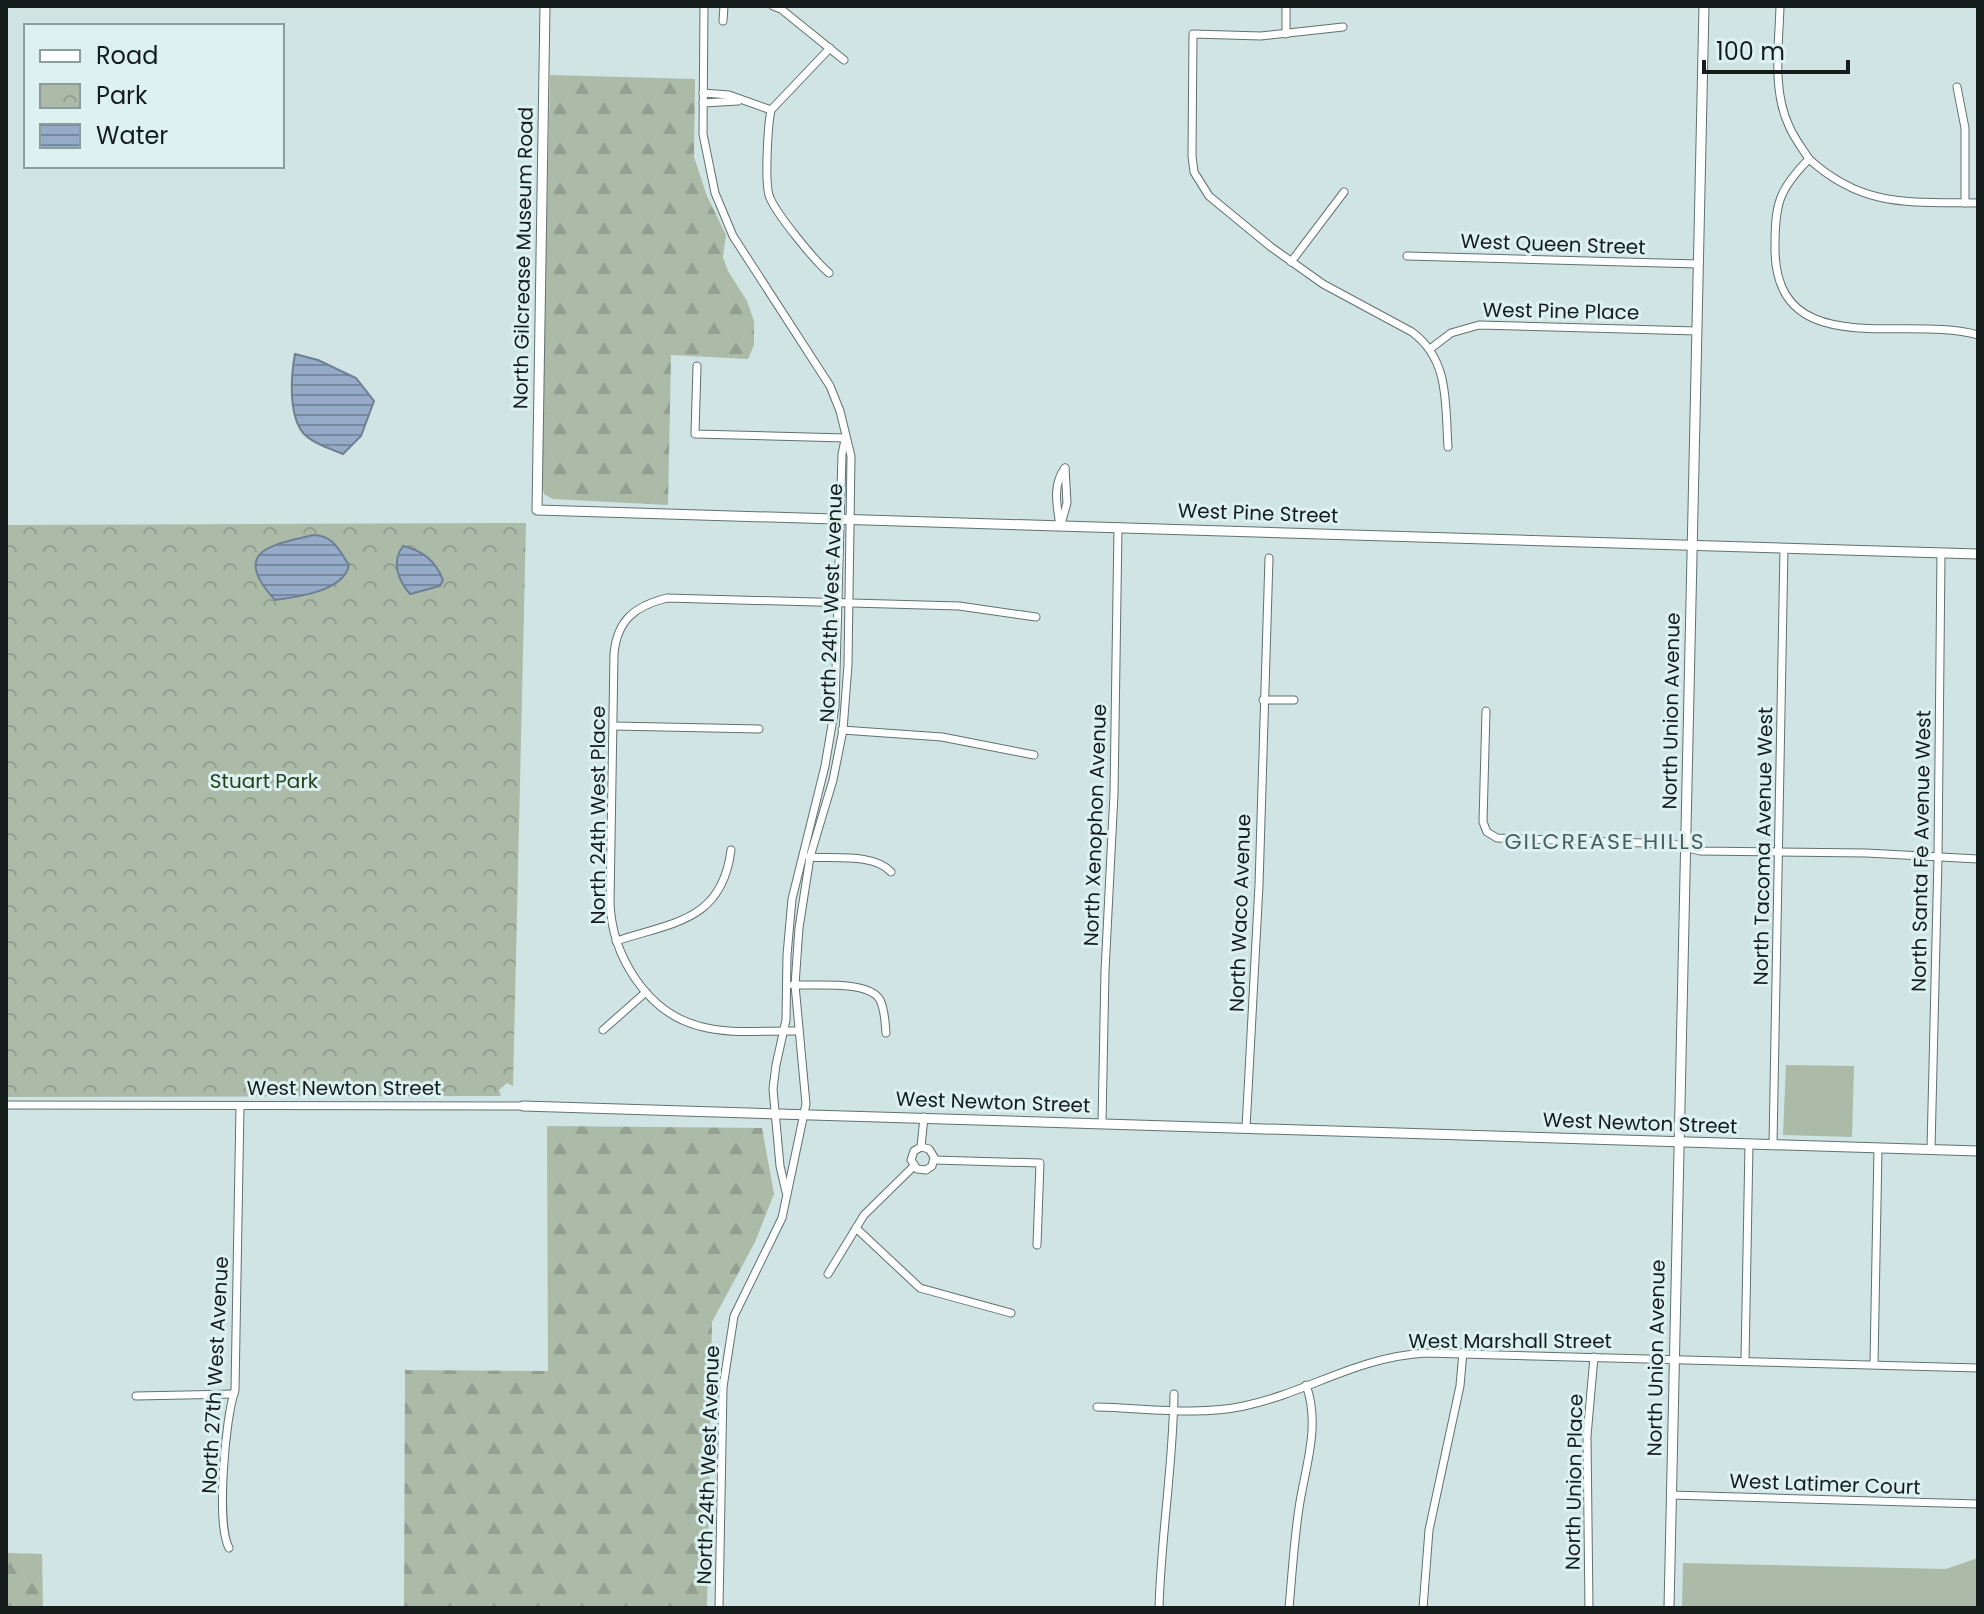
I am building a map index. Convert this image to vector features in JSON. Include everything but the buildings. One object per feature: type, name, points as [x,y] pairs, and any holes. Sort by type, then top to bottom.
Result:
[{"type":"street","name":"North Gilcrease Museum Road","points":[[537,510],[545,6]]},
{"type":"street","name":"North 24th West Avenue","points":[[704,6],[703,134],[722,213],[830,386],[851,456],[843,730],[833,780],[810,857],[784,1031],[776,1065],[773,1113],[787,1193]]},
{"type":"street","points":[[723,21],[724,6]]},
{"type":"street","points":[[773,6],[781,9],[844,60]]},
{"type":"street","points":[[1286,6],[1286,34]]},
{"type":"street","name":"North Union Avenue","points":[[1669,1608],[1704,6]]},
{"type":"street","points":[[1780,6],[1781,100],[1788,125],[1809,159],[1838,183],[1867,196],[1892,201],[1978,203]]},
{"type":"street","points":[[1343,27],[1286,34],[1193,34],[1194,172],[1209,196],[1291,262],[1323,284],[1412,332],[1430,349],[1442,376],[1448,447]]},
{"type":"street","points":[[829,273],[817,262],[770,198],[768,183],[771,110],[830,48]]},
{"type":"street","points":[[1957,87],[1966,137],[1965,203]]},
{"type":"street","points":[[703,93],[729,95],[771,110]]},
{"type":"street","points":[[703,103],[741,101]]},
{"type":"street","points":[[1809,159],[1785,186],[1775,211],[1777,280],[1797,309],[1823,324],[1948,330],[1978,335]]},
{"type":"street","points":[[1291,262],[1344,192]]},
{"type":"street","name":"West Queen Street","points":[[1407,256],[1698,264]]},
{"type":"street","name":"West Pine Place","points":[[1430,349],[1451,333],[1479,325],[1697,331]]},
{"type":"street","points":[[697,366],[695,434],[845,438]]},
{"type":"street","name":"North 24th West Avenue","points":[[719,1608],[723,1387],[727,1351],[738,1303],[782,1218],[804,1114],[805,1076],[791,985],[789,917],[832,729],[837,681],[842,454],[845,438]]},
{"type":"street","points":[[1065,468],[1067,503],[1060,526],[1057,479],[1065,468]]},
{"type":"street","name":"West Pine Street","points":[[537,510],[1978,554]]},
{"type":"street","name":"North Xenophon Avenue","points":[[1102,1123],[1105,971],[1114,794],[1118,527]]},
{"type":"street","name":"North Tacoma Avenue West","points":[[1773,1144],[1784,548]]},
{"type":"street","name":"North Santa Fe Avenue West","points":[[1931,1149],[1941,553]]},
{"type":"street","name":"North Waco Avenue","points":[[1246,1128],[1259,885],[1269,558]]},
{"type":"street","name":"North 24th West Place","points":[[798,1031],[727,1031],[697,1026],[670,1013],[646,992],[631,972],[616,941],[610,903],[615,643],[629,614],[648,602],[667,598],[838,603]]},
{"type":"street","points":[[838,603],[983,608],[1036,617]]},
{"type":"street","points":[[1263,700],[1294,700]]},
{"type":"street","points":[[1486,711],[1483,822],[1487,832],[1497,838],[1642,842],[1700,851],[1978,859]]},
{"type":"street","points":[[614,726],[759,729]]},
{"type":"street","points":[[832,729],[942,737],[1034,755]]},
{"type":"street","points":[[616,941],[679,921],[707,906],[727,874],[731,850]]},
{"type":"street","points":[[801,855],[873,861],[886,866],[891,872]]},
{"type":"street","points":[[791,985],[870,990],[882,1003],[886,1033]]},
{"type":"street","points":[[603,1030],[646,992]]},
{"type":"street","name":"West Newton Street","points":[[6,1105],[523,1106],[1978,1151]]},
{"type":"street","name":"North 27th West Avenue","points":[[229,1548],[225,1540],[224,1465],[234,1394],[238,1307],[240,1106]]},
{"type":"street","points":[[914,1166],[912,1155],[921,1147],[924,1117]]},
{"type":"street","points":[[1745,1361],[1749,1144]]},
{"type":"street","points":[[914,1166],[926,1170],[932,1166],[934,1160],[929,1149],[921,1147]]},
{"type":"street","points":[[1874,1364],[1878,1148]]},
{"type":"street","points":[[934,1160],[1040,1163],[1037,1245]]},
{"type":"street","points":[[828,1274],[870,1208],[914,1166]]},
{"type":"street","points":[[856,1228],[920,1288],[1011,1313]]},
{"type":"street","points":[[1423,1608],[1429,1530],[1455,1412],[1463,1352]]},
{"type":"street","name":"West Marshall Street","points":[[1097,1407],[1242,1407],[1374,1360],[1412,1354],[1463,1352],[1978,1368]]},
{"type":"street","name":"North Union Place","points":[[1589,1608],[1587,1436],[1594,1357]]},
{"type":"street","points":[[1289,1608],[1294,1544],[1313,1430],[1306,1385]]},
{"type":"street","points":[[136,1396],[234,1394]]},
{"type":"street","points":[[1159,1608],[1174,1394]]},
{"type":"street","name":"West Latimer Court","points":[[1671,1495],[1978,1504]]},
{"type":"green space","points":[[550,75],[695,79],[694,157],[707,196],[726,235],[723,257],[728,271],[747,301],[754,321],[754,345],[748,359],[671,355],[668,505],[553,499],[545,495],[541,485]]},
{"type":"green space","name":"Stuart Park","points":[[526,523],[513,1086],[507,1083],[499,1090],[501,1096],[6,1097],[6,525]]},
{"type":"green space","points":[[1786,1065],[1854,1066],[1852,1137],[1783,1135]]},
{"type":"green space","points":[[547,1126],[762,1128],[774,1194],[755,1242],[712,1322],[707,1608],[404,1608],[405,1370],[548,1371]]},
{"type":"green space","points":[[6,1553],[42,1554],[43,1608],[6,1608]]},
{"type":"green space","points":[[1978,1558],[1978,1608],[1682,1608],[1683,1563],[1946,1569]]},
{"type":"water","points":[[295,354],[318,360],[356,378],[374,401],[361,436],[343,454],[313,441],[299,426],[292,395]]},
{"type":"water","points":[[313,535],[335,544],[349,565],[345,574],[339,581],[319,591],[275,600],[262,584],[256,571],[256,561],[261,553],[271,547]]},
{"type":"water","points":[[403,546],[432,562],[443,580],[440,586],[410,594],[402,583],[397,565]]},
{"type":"district","name":"GILCREASE HILLS","points":[[1605,841]]}]
